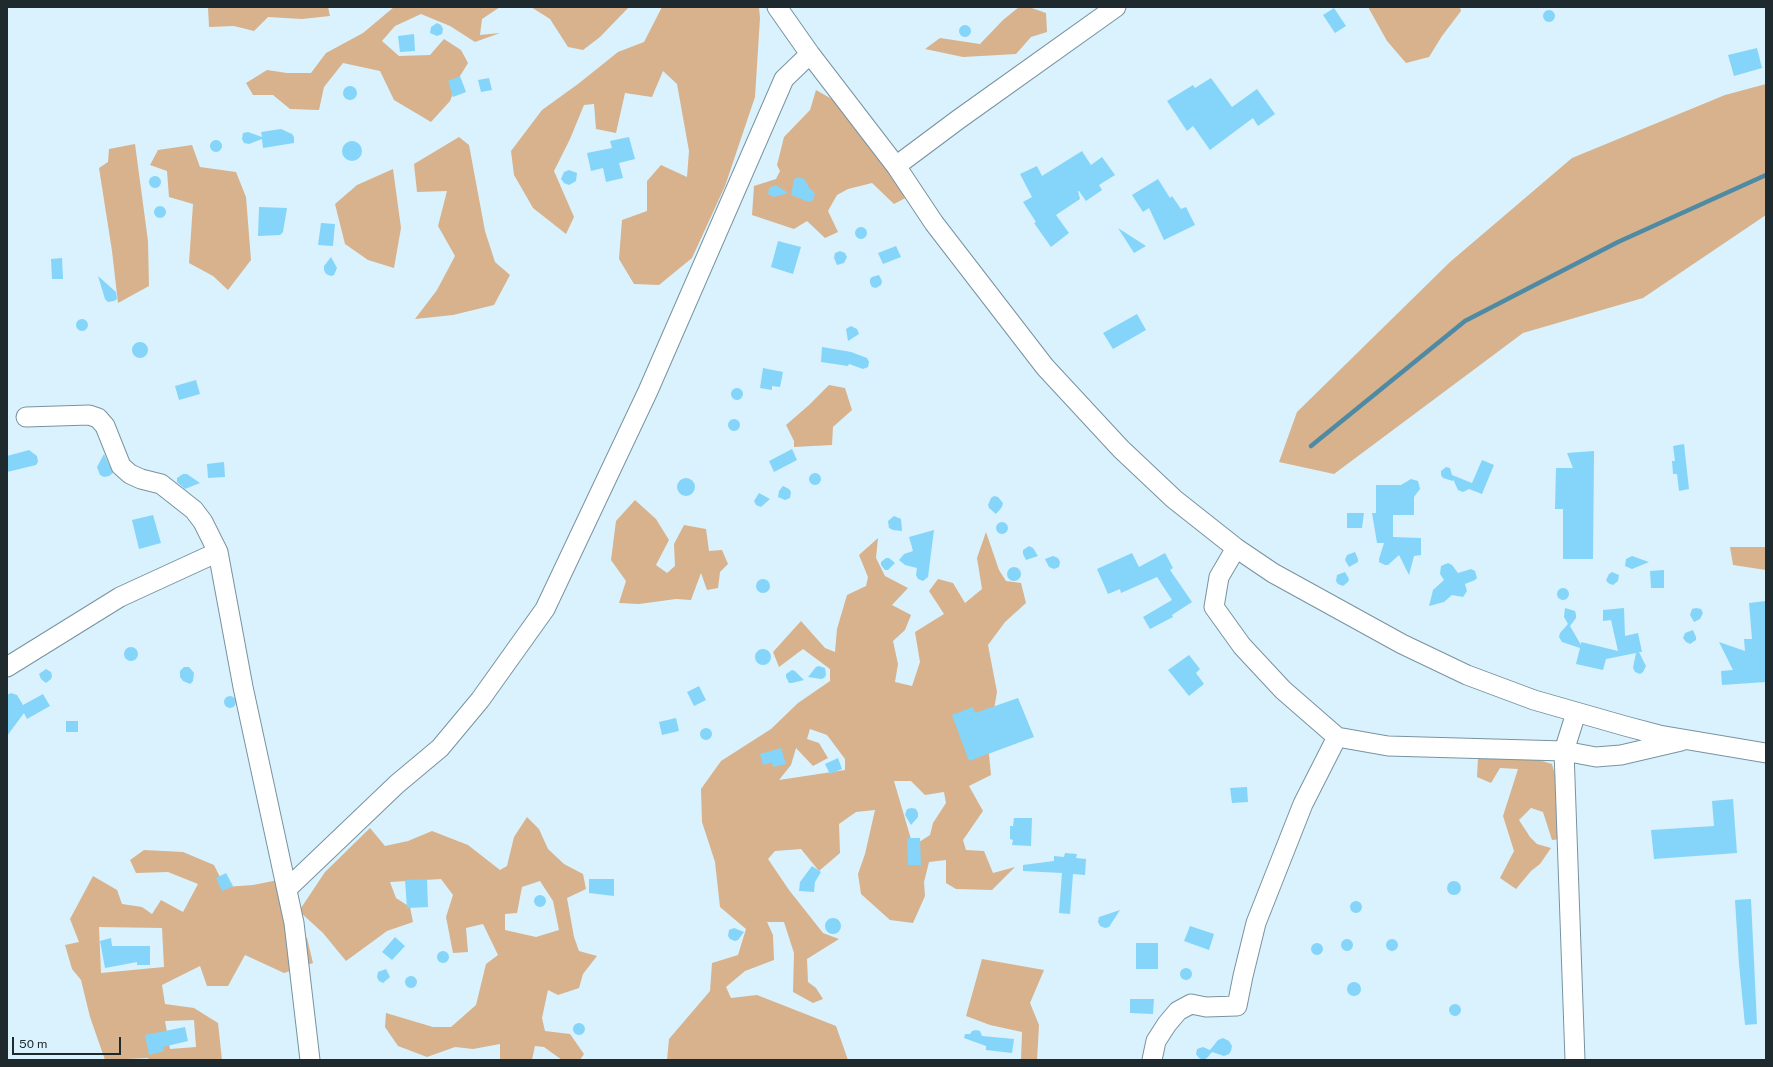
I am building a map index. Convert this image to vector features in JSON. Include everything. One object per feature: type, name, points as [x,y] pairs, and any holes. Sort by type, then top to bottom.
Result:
[{"type":"street","points":[[777,7],[810,54],[896,166],[934,223],[1045,367],[1121,450],[1174,499],[1236,548],[1273,573],[1402,644],[1467,675],[1534,700],[1659,735],[1766,753]]},
{"type":"street","points":[[896,166],[1116,7]]},
{"type":"street","points":[[287,889],[397,784],[440,748],[480,700],[545,609],[648,391],[784,79],[810,54]]},
{"type":"street","points":[[26,417],[89,415],[98,418],[105,426],[121,466],[130,474],[141,479],[161,484],[194,510],[203,522],[218,552],[243,687],[287,889],[299,958],[310,1060]]},
{"type":"street","points":[[1236,548],[1219,577],[1214,607],[1242,646],[1283,690],[1337,736],[1388,746],[1564,751],[1596,757],[1621,755],[1687,740]]},
{"type":"street","points":[[7,667],[120,597],[218,552]]},
{"type":"street","points":[[1575,1060],[1564,751],[1576,713]]},
{"type":"street","points":[[1152,1060],[1156,1040],[1178,1011],[1191,1004],[1206,1007],[1237,1006],[1256,923],[1303,804],[1337,736]]},
{"type":"shaded area","points":[[208,7],[328,7],[330,16],[302,19],[268,17],[254,31],[234,26],[209,27]]},
{"type":"shaded area","points":[[394,7],[500,7],[482,19],[480,35],[500,33],[475,42],[450,26],[421,14],[395,26],[382,41],[399,56],[430,55],[444,39],[461,50],[468,63],[460,76],[450,101],[431,122],[394,100],[380,71],[343,63],[324,87],[319,110],[290,109],[273,95],[253,95],[246,83],[267,70],[287,73],[311,73],[326,53],[363,33]]},
{"type":"shaded area","points":[[531,7],[629,7],[600,37],[583,50],[568,47],[550,19]]},
{"type":"shaded area","points":[[662,7],[759,7],[760,18],[755,97],[725,186],[692,258],[659,285],[634,284],[619,259],[622,220],[647,211],[647,181],[661,165],[687,177],[689,151],[677,84],[663,71],[652,97],[625,93],[616,133],[596,129],[594,104],[584,105],[570,139],[554,171],[574,217],[566,234],[533,208],[514,175],[511,151],[542,110],[618,52],[644,42]]},
{"type":"shaded area","points":[[1019,7],[1029,7],[1046,13],[1047,32],[1031,37],[1016,54],[963,57],[925,49],[940,38],[980,44],[1003,20]]},
{"type":"shaded area","points":[[1368,7],[1460,7],[1461,11],[1442,36],[1429,57],[1406,63],[1387,41]]},
{"type":"shaded area","points":[[1766,84],[1766,215],[1643,298],[1523,333],[1334,474],[1279,462],[1297,412],[1450,262],[1572,158],[1725,95]]},
{"type":"shaded area","points":[[816,90],[844,106],[913,194],[894,204],[872,183],[848,189],[837,195],[828,211],[838,232],[825,238],[807,221],[794,229],[752,215],[754,186],[776,179],[780,171],[777,165],[784,137],[810,110]]},
{"type":"shaded area","points":[[459,137],[469,145],[485,231],[495,262],[510,275],[494,305],[453,315],[415,319],[437,290],[455,256],[438,226],[447,191],[417,192],[414,164]]},
{"type":"shaded area","points":[[135,144],[148,241],[149,286],[118,303],[112,251],[99,168],[108,162],[109,149]]},
{"type":"shaded area","points":[[192,145],[200,167],[236,172],[246,197],[251,260],[228,290],[213,276],[189,263],[193,204],[169,197],[167,171],[150,165],[158,150]]},
{"type":"shaded area","points":[[393,169],[401,228],[394,268],[368,260],[345,244],[335,204],[357,185]]},
{"type":"shaded area","points":[[829,385],[845,388],[852,410],[833,427],[832,445],[794,447],[794,441],[786,425]]},
{"type":"shaded area","points":[[635,500],[656,519],[669,540],[656,565],[667,573],[675,566],[674,544],[684,525],[706,529],[709,551],[722,550],[728,564],[720,572],[718,588],[707,590],[701,573],[691,600],[676,599],[639,604],[619,603],[626,581],[611,560],[616,521]]},
{"type":"shaded area","points":[[986,532],[999,570],[1006,581],[1021,583],[1026,603],[1005,622],[988,645],[997,692],[988,744],[991,775],[969,786],[983,811],[963,840],[966,850],[984,851],[993,873],[1015,867],[992,890],[956,889],[946,883],[946,860],[929,862],[924,882],[925,896],[913,923],[890,920],[861,894],[858,874],[865,854],[875,810],[856,812],[839,824],[840,853],[819,871],[801,849],[775,851],[768,859],[789,890],[823,933],[839,939],[807,959],[808,982],[816,988],[823,999],[813,1003],[793,992],[794,953],[784,922],[767,922],[773,935],[774,960],[745,971],[726,987],[731,998],[757,995],[836,1026],[848,1060],[667,1060],[669,1039],[710,991],[712,963],[738,955],[746,929],[720,907],[715,862],[702,822],[701,789],[721,761],[771,729],[798,703],[830,681],[830,669],[803,649],[779,667],[773,652],[801,621],[825,648],[835,652],[837,629],[847,595],[866,586],[868,577],[859,555],[878,538],[876,558],[885,576],[908,588],[892,605],[911,615],[905,630],[893,641],[898,664],[895,682],[912,686],[920,662],[915,632],[944,614],[929,591],[938,579],[953,583],[965,603],[982,589],[977,558]],"holes":[[[810,729],[827,735],[845,759],[845,770],[779,780],[791,765],[796,748],[813,766],[828,758],[819,743],[807,739]],[[894,781],[911,781],[925,795],[944,792],[946,803],[933,823],[930,835],[913,846]]]},
{"type":"shaded area","points":[[1730,547],[1766,547],[1766,570],[1733,565]]},
{"type":"shaded area","points":[[1525,756],[1552,764],[1559,789],[1562,839],[1552,840],[1543,812],[1531,808],[1519,820],[1530,837],[1537,844],[1551,848],[1540,864],[1531,871],[1516,889],[1500,878],[1514,851],[1503,816],[1518,769],[1500,768],[1491,783],[1477,777],[1478,758]]},
{"type":"shaded area","points":[[527,817],[539,829],[548,849],[564,864],[583,874],[586,889],[567,898],[574,937],[579,951],[597,956],[583,974],[579,988],[558,995],[548,990],[542,1018],[545,1031],[570,1034],[584,1054],[580,1060],[562,1060],[544,1047],[535,1046],[532,1060],[500,1060],[500,1044],[473,1049],[455,1047],[427,1057],[398,1046],[385,1027],[386,1013],[433,1027],[451,1027],[476,1005],[486,964],[498,955],[483,924],[466,928],[468,952],[453,953],[446,917],[453,895],[441,879],[390,882],[396,898],[410,907],[413,922],[387,931],[346,961],[323,933],[299,911],[325,872],[370,828],[385,846],[408,841],[432,831],[468,845],[500,870],[507,866],[514,837]],"holes":[[[540,881],[553,901],[559,930],[536,937],[505,930],[505,914],[517,913],[522,887]]]},
{"type":"shaded area","points":[[144,850],[183,852],[214,865],[225,887],[253,885],[283,879],[289,922],[307,938],[313,963],[284,973],[245,955],[228,986],[207,986],[200,966],[162,985],[165,1004],[194,1008],[218,1023],[222,1060],[149,1060],[148,1058],[105,1060],[90,1017],[81,980],[72,969],[65,945],[79,942],[70,919],[93,876],[117,890],[122,904],[142,907],[152,914],[161,900],[183,912],[198,884],[168,872],[136,873],[130,860]],"holes":[[[99,927],[162,928],[164,967],[101,973]],[[194,1020],[196,1047],[170,1049],[165,1021]]]},
{"type":"shaded area","points":[[982,959],[1044,970],[1030,1003],[1039,1025],[1037,1060],[1021,1060],[1022,1032],[990,1025],[966,1016]]},
{"type":"building","points":[[1334,8],[1346,26],[1335,33],[1323,15]]},
{"type":"building","points":[[1547,10],[1551,10],[1555,16],[1551,22],[1547,22],[1543,18],[1543,14]]},
{"type":"building","points":[[437,23],[441,25],[443,29],[442,34],[437,36],[430,33],[431,27]]},
{"type":"building","points":[[963,25],[967,25],[971,31],[967,37],[963,37],[959,33],[959,29]]},
{"type":"building","points":[[414,34],[415,51],[400,52],[398,36]]},
{"type":"building","points":[[1757,48],[1762,68],[1734,76],[1728,55]]},
{"type":"building","points":[[460,76],[466,92],[453,97],[448,81]]},
{"type":"building","points":[[489,78],[492,90],[481,92],[478,80]]},
{"type":"building","points":[[1211,78],[1232,107],[1257,89],[1275,114],[1258,126],[1253,118],[1210,150],[1193,126],[1187,131],[1167,101],[1193,85],[1195,88]]},
{"type":"building","points":[[347,86],[353,86],[357,90],[357,96],[353,100],[347,100],[343,96],[343,90]]},
{"type":"building","points":[[281,129],[292,134],[294,137],[294,143],[263,148],[262,139],[249,144],[244,143],[242,139],[243,133],[248,132],[262,137],[261,132]]},
{"type":"building","points":[[629,137],[635,159],[619,163],[623,178],[606,182],[603,168],[591,171],[587,153],[612,148],[610,141]]},
{"type":"building","points":[[214,140],[218,140],[222,146],[218,152],[214,152],[210,148],[210,144]]},
{"type":"building","points":[[352,141],[359,144],[362,151],[359,158],[352,161],[345,158],[342,151],[345,144]]},
{"type":"building","points":[[1082,151],[1091,165],[1102,157],[1115,175],[1099,185],[1102,190],[1086,201],[1078,191],[1080,199],[1056,215],[1069,233],[1051,247],[1034,223],[1036,222],[1023,202],[1032,197],[1020,174],[1037,166],[1042,176]]},
{"type":"building","points":[[569,170],[577,173],[576,181],[569,185],[564,183],[561,179],[564,172]]},
{"type":"building","points":[[153,176],[157,176],[161,182],[157,188],[153,188],[149,184],[149,180]]},
{"type":"building","points":[[799,177],[804,179],[815,194],[813,200],[809,202],[791,195],[794,179]]},
{"type":"building","points":[[1158,179],[1170,198],[1172,196],[1181,209],[1186,207],[1195,225],[1164,240],[1149,208],[1143,212],[1132,195]]},
{"type":"building","points":[[776,185],[788,193],[774,197],[768,194],[769,188]]},
{"type":"building","points":[[158,206],[162,206],[166,212],[162,218],[158,218],[154,214],[154,210]]},
{"type":"building","points":[[259,207],[287,208],[283,232],[280,235],[258,236]]},
{"type":"building","points":[[321,223],[335,224],[333,246],[318,245]]},
{"type":"building","points":[[859,227],[863,227],[867,233],[863,239],[859,239],[855,235],[855,231]]},
{"type":"building","points":[[1118,228],[1146,246],[1134,253]]},
{"type":"building","points":[[778,241],[801,247],[793,274],[771,267]]},
{"type":"building","points":[[896,246],[901,257],[883,264],[878,253]]},
{"type":"building","points":[[840,251],[845,253],[847,257],[844,263],[837,265],[834,258],[835,253]]},
{"type":"building","points":[[331,257],[337,268],[334,275],[331,276],[326,274],[324,266]]},
{"type":"building","points":[[62,258],[63,279],[52,279],[51,259]]},
{"type":"building","points":[[879,275],[882,281],[881,285],[876,288],[872,287],[870,279]]},
{"type":"building","points":[[98,276],[116,292],[117,299],[108,302],[105,299]]},
{"type":"building","points":[[1137,314],[1146,330],[1113,349],[1103,333]]},
{"type":"building","points":[[80,319],[84,319],[88,325],[84,331],[80,331],[76,327],[76,323]]},
{"type":"building","points":[[851,326],[857,329],[859,334],[848,341],[846,329]]},
{"type":"building","points":[[137,342],[143,342],[148,347],[146,356],[143,358],[137,358],[132,353],[132,347]]},
{"type":"building","points":[[822,347],[851,352],[867,358],[869,362],[868,367],[863,369],[849,364],[848,366],[821,362]]},
{"type":"building","points":[[763,368],[783,372],[780,387],[772,386],[772,390],[760,388]]},
{"type":"building","points":[[196,380],[200,394],[179,400],[175,386]]},
{"type":"building","points":[[735,388],[739,388],[743,394],[739,400],[735,400],[731,396],[731,392]]},
{"type":"building","points":[[732,419],[736,419],[740,425],[736,431],[732,431],[728,427],[728,423]]},
{"type":"building","points":[[1684,444],[1689,489],[1679,491],[1677,474],[1673,474],[1672,461],[1675,461],[1673,446]]},
{"type":"building","points":[[792,449],[797,460],[774,472],[769,461]]},
{"type":"building","points":[[29,450],[37,456],[38,462],[36,465],[7,472],[7,456]]},
{"type":"building","points":[[1594,451],[1593,559],[1563,559],[1563,509],[1555,509],[1556,468],[1573,468],[1567,453]]},
{"type":"building","points":[[104,454],[113,473],[104,477],[100,475],[97,467]]},
{"type":"building","points":[[1482,460],[1494,465],[1482,494],[1469,489],[1463,492],[1458,490],[1453,479],[1453,481],[1443,478],[1441,475],[1441,471],[1446,467],[1450,468],[1452,475],[1472,483]]},
{"type":"building","points":[[224,462],[225,477],[208,478],[207,464]]},
{"type":"building","points":[[813,473],[817,473],[821,479],[817,485],[813,485],[809,481],[809,477]]},
{"type":"building","points":[[183,474],[187,474],[200,483],[185,489],[177,482],[177,478]]},
{"type":"building","points":[[686,478],[692,481],[695,487],[692,493],[686,496],[680,493],[677,487],[680,481]]},
{"type":"building","points":[[1411,479],[1418,481],[1420,489],[1414,497],[1414,515],[1393,515],[1393,537],[1421,538],[1421,555],[1414,556],[1409,575],[1399,555],[1388,565],[1379,562],[1384,543],[1377,543],[1372,513],[1376,513],[1376,485],[1401,485]]},
{"type":"building","points":[[783,486],[791,492],[790,498],[785,500],[778,497],[779,491]]},
{"type":"building","points":[[759,493],[770,499],[761,507],[756,505],[754,501]]},
{"type":"building","points":[[994,496],[998,497],[1003,503],[1002,507],[996,514],[989,508],[988,505],[991,498]]},
{"type":"building","points":[[1347,513],[1364,513],[1362,528],[1347,528]]},
{"type":"building","points":[[153,515],[161,543],[139,549],[132,520]]},
{"type":"building","points":[[894,516],[901,519],[902,531],[889,528],[888,521]]},
{"type":"building","points":[[1000,522],[1004,522],[1008,528],[1004,534],[1000,534],[996,530],[996,526]]},
{"type":"building","points":[[934,530],[928,577],[923,581],[918,579],[916,575],[917,568],[905,565],[899,560],[904,554],[913,551],[909,537]]},
{"type":"building","points":[[1029,546],[1033,548],[1038,556],[1026,560],[1023,550]]},
{"type":"building","points":[[1355,552],[1358,562],[1349,567],[1345,560],[1347,555]]},
{"type":"building","points":[[1132,553],[1139,567],[1165,553],[1173,568],[1170,570],[1192,602],[1172,615],[1173,617],[1150,629],[1143,617],[1172,600],[1157,577],[1121,593],[1120,589],[1108,594],[1097,569]]},
{"type":"building","points":[[1053,556],[1058,558],[1060,562],[1059,567],[1054,569],[1049,567],[1045,559]]},
{"type":"building","points":[[1632,556],[1649,562],[1632,569],[1625,566],[1626,559]]},
{"type":"building","points":[[886,558],[889,558],[895,563],[888,570],[885,570],[881,565],[881,562]]},
{"type":"building","points":[[1448,563],[1452,565],[1458,573],[1471,569],[1475,571],[1477,578],[1465,584],[1467,591],[1463,597],[1452,595],[1444,602],[1429,606],[1433,590],[1444,580],[1440,574],[1441,566]]},
{"type":"building","points":[[1014,567],[1019,569],[1021,574],[1019,579],[1014,581],[1009,579],[1007,574],[1009,569]]},
{"type":"building","points":[[1664,570],[1664,588],[1651,588],[1650,571]]},
{"type":"building","points":[[1345,572],[1349,579],[1343,586],[1338,584],[1336,581],[1337,575]]},
{"type":"building","points":[[1612,572],[1619,575],[1618,581],[1613,585],[1608,583],[1606,580]]},
{"type":"building","points":[[763,579],[768,581],[770,586],[768,591],[763,593],[758,591],[756,586],[758,581]]},
{"type":"building","points":[[1561,588],[1565,588],[1569,594],[1565,600],[1561,600],[1557,596],[1557,592]]},
{"type":"building","points":[[1766,601],[1766,682],[1722,685],[1721,671],[1733,670],[1719,642],[1745,651],[1744,639],[1752,639],[1749,603]]},
{"type":"building","points":[[1565,608],[1575,611],[1576,618],[1570,626],[1581,645],[1581,642],[1618,651],[1611,620],[1603,621],[1603,610],[1624,608],[1625,636],[1638,633],[1642,652],[1639,652],[1646,666],[1643,672],[1640,674],[1635,672],[1633,668],[1636,653],[1606,659],[1603,670],[1576,664],[1580,648],[1562,642],[1559,637],[1560,633],[1568,624],[1564,617]]},
{"type":"building","points":[[1692,609],[1701,609],[1703,613],[1700,619],[1694,622],[1690,615]]},
{"type":"building","points":[[1693,630],[1696,640],[1690,644],[1683,638],[1685,633]]},
{"type":"building","points":[[131,647],[136,649],[138,654],[136,659],[131,661],[126,659],[124,654],[126,649]]},
{"type":"building","points":[[760,649],[766,649],[771,654],[769,663],[766,665],[760,665],[755,660],[755,654]]},
{"type":"building","points":[[1189,655],[1200,669],[1196,673],[1204,684],[1189,696],[1168,670]]},
{"type":"building","points":[[819,666],[825,668],[826,675],[824,678],[808,677],[816,667]]},
{"type":"building","points":[[184,667],[189,667],[194,673],[193,681],[190,684],[183,681],[180,677],[180,671]]},
{"type":"building","points":[[46,669],[51,672],[52,676],[46,683],[41,679],[39,674]]},
{"type":"building","points":[[792,670],[804,680],[789,683],[786,674]]},
{"type":"building","points":[[699,686],[706,700],[694,706],[687,692]]},
{"type":"building","points":[[11,693],[17,695],[23,705],[43,694],[50,706],[27,719],[24,713],[7,736],[7,695]]},
{"type":"building","points":[[230,696],[234,698],[236,702],[234,706],[230,708],[226,706],[224,702],[226,698]]},
{"type":"building","points":[[1018,698],[1034,737],[969,761],[952,715],[973,707],[975,713]]},
{"type":"building","points":[[676,718],[679,731],[662,735],[659,722]]},
{"type":"building","points":[[66,721],[78,721],[78,732],[66,732]]},
{"type":"building","points":[[704,728],[708,728],[712,734],[708,740],[704,740],[700,736],[700,732]]},
{"type":"building","points":[[781,748],[786,764],[773,767],[772,762],[763,765],[760,754]]},
{"type":"building","points":[[838,758],[842,769],[830,774],[825,764]]},
{"type":"building","points":[[1247,787],[1248,802],[1232,803],[1230,788]]},
{"type":"building","points":[[1733,799],[1737,853],[1654,859],[1651,830],[1714,826],[1712,801]]},
{"type":"building","points":[[907,809],[916,809],[918,817],[911,825],[905,815]]},
{"type":"building","points":[[1014,818],[1032,818],[1031,846],[1012,845],[1013,840],[1010,839],[1010,826],[1013,826]]},
{"type":"building","points":[[907,838],[920,838],[921,865],[908,865]]},
{"type":"building","points":[[1065,853],[1077,854],[1076,858],[1086,859],[1085,875],[1073,874],[1070,914],[1059,913],[1062,873],[1023,871],[1023,865],[1054,861],[1054,856],[1064,857]]},
{"type":"building","points":[[812,866],[821,872],[815,882],[814,892],[799,891],[800,882]]},
{"type":"building","points":[[226,873],[233,886],[222,891],[216,878]]},
{"type":"building","points":[[427,879],[428,907],[407,908],[405,880]]},
{"type":"building","points":[[589,879],[614,879],[614,896],[589,893]]},
{"type":"building","points":[[1451,881],[1457,881],[1461,885],[1461,891],[1457,895],[1451,895],[1447,891],[1447,885]]},
{"type":"building","points":[[538,895],[542,895],[546,901],[542,907],[538,907],[534,903],[534,899]]},
{"type":"building","points":[[1751,899],[1757,1024],[1745,1025],[1735,900]]},
{"type":"building","points":[[1354,901],[1358,901],[1362,907],[1358,913],[1354,913],[1350,909],[1350,905]]},
{"type":"building","points":[[1120,910],[1109,927],[1105,928],[1100,926],[1098,922],[1099,917]]},
{"type":"building","points":[[830,918],[836,918],[841,923],[839,932],[836,934],[830,934],[825,929],[825,923]]},
{"type":"building","points":[[1190,926],[1214,934],[1209,950],[1184,941]]},
{"type":"building","points":[[734,928],[744,932],[738,940],[735,941],[730,939],[728,936],[729,930]]},
{"type":"building","points":[[395,937],[405,946],[392,960],[382,952]]},
{"type":"building","points":[[111,938],[112,946],[150,946],[150,965],[137,965],[137,962],[105,968],[100,941]]},
{"type":"building","points":[[1345,939],[1349,939],[1353,945],[1349,951],[1345,951],[1341,947],[1341,943]]},
{"type":"building","points":[[1390,939],[1394,939],[1398,945],[1394,951],[1390,951],[1386,947],[1386,943]]},
{"type":"building","points":[[1136,943],[1158,943],[1158,969],[1136,969]]},
{"type":"building","points":[[1315,943],[1319,943],[1323,949],[1319,955],[1315,955],[1311,951],[1311,947]]},
{"type":"building","points":[[441,951],[445,951],[449,957],[445,963],[441,963],[437,959],[437,955]]},
{"type":"building","points":[[1184,968],[1188,968],[1192,974],[1188,980],[1184,980],[1180,976],[1180,972]]},
{"type":"building","points":[[386,969],[390,977],[383,983],[379,981],[377,977],[378,972]]},
{"type":"building","points":[[409,976],[413,976],[417,982],[413,988],[409,988],[405,984],[405,980]]},
{"type":"building","points":[[1351,982],[1357,982],[1361,986],[1361,992],[1357,996],[1351,996],[1347,992],[1347,986]]},
{"type":"building","points":[[1130,999],[1154,999],[1153,1014],[1130,1013]]},
{"type":"building","points":[[1453,1004],[1457,1004],[1461,1010],[1457,1016],[1453,1016],[1449,1012],[1449,1008]]},
{"type":"building","points":[[577,1023],[581,1023],[585,1029],[581,1035],[577,1035],[573,1031],[573,1027]]},
{"type":"building","points":[[185,1027],[188,1041],[163,1047],[164,1051],[149,1055],[145,1035]]},
{"type":"building","points":[[972,1031],[980,1031],[982,1036],[1014,1039],[1012,1053],[986,1050],[986,1046],[964,1038],[965,1034],[970,1034]]},
{"type":"building","points":[[1223,1038],[1229,1041],[1232,1046],[1229,1054],[1224,1056],[1212,1052],[1203,1060],[1196,1054],[1197,1049],[1203,1047],[1210,1050],[1218,1040]]},
{"type":"waterway","points":[[1311,446],[1465,321],[1618,242],[1766,175]]}]
